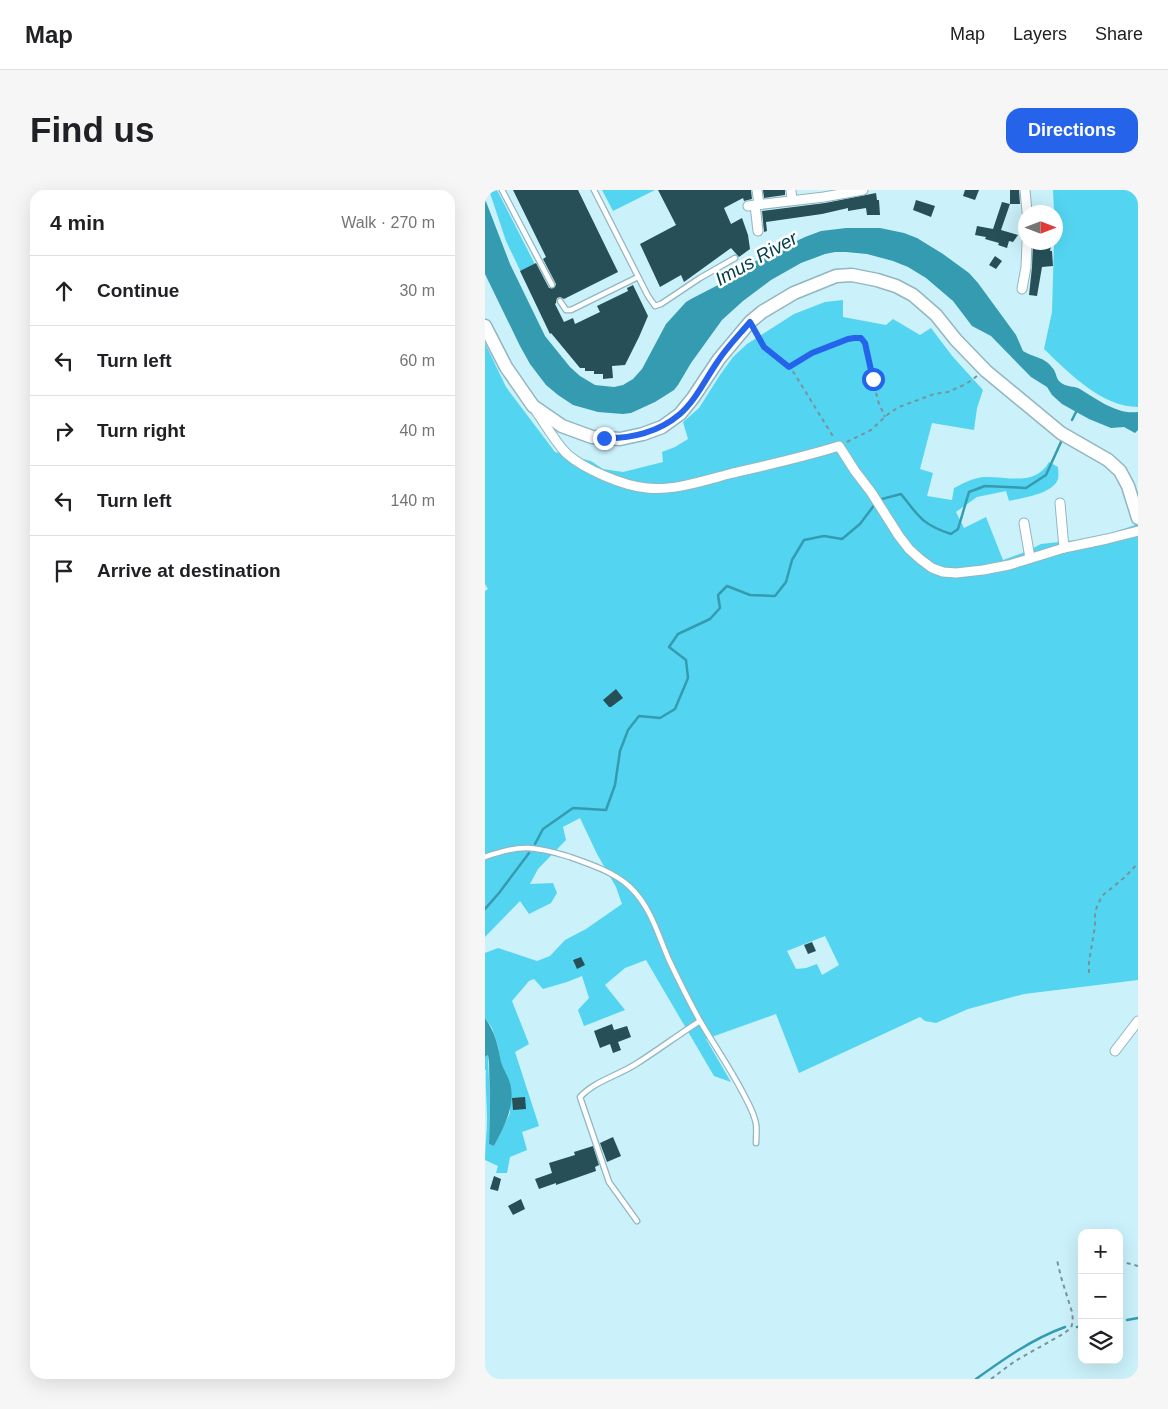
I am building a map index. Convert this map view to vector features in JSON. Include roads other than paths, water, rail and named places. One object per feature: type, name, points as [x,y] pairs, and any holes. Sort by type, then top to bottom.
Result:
[{"type":"main road","points":[[485,326],[506,367],[533,406],[562,426],[592,438],[620,439],[643,434],[662,427],[680,414],[693,398],[719,358],[750,322],[794,293],[836,276],[851,275],[896,286],[913,295],[936,315],[956,340],[986,371],[1061,433],[1103,457],[1120,471],[1128,486],[1138,518]]},
{"type":"street","points":[[757,190],[754,205],[758,232]]},
{"type":"street","points":[[791,190],[791,200]]},
{"type":"street","points":[[754,205],[823,193],[860,190]]},
{"type":"street","points":[[1025,190],[1026,205]]},
{"type":"street","points":[[1021,289],[1026,266],[1027,250]]},
{"type":"street","points":[[533,406],[567,454],[583,465],[617,481],[647,488],[671,487],[702,481],[839,446],[909,549],[932,568],[943,572],[956,573],[983,570],[1064,548],[1138,531]]},
{"type":"street","points":[[1059,503],[1064,548]]},
{"type":"street","points":[[1024,523],[1030,558]]},
{"type":"street","points":[[1115,1051],[1138,1021]]},
{"type":"lane","points":[[502,190],[552,285]]},
{"type":"lane","points":[[594,190],[652,303],[657,306],[735,258]]},
{"type":"lane","points":[[560,301],[566,310],[571,310],[638,277]]},
{"type":"lane","points":[[485,857],[506,850],[535,848],[585,862],[602,869],[629,886],[638,896],[653,920],[674,970],[700,1021],[737,1082],[752,1111],[756,1126],[755,1143]]},
{"type":"lane","points":[[637,1221],[609,1182],[579,1098],[585,1091],[610,1076],[634,1065],[700,1021]]},
{"type":"waterway","points":[[1072,420],[1078,408]]},
{"type":"waterway","points":[[535,844],[543,829],[573,808],[606,810],[615,785],[620,751],[628,730],[639,716],[660,718],[675,709],[688,678],[686,660],[669,647],[678,634],[710,619],[720,608],[718,595],[727,586],[750,595],[775,596],[786,582],[792,560],[804,540],[824,536],[842,539],[860,524],[878,500],[901,494],[922,519],[934,527],[951,534],[958,529],[969,492],[985,486],[1026,488],[1046,475],[1061,442]]},
{"type":"waterway","points":[[485,909],[529,853]]},
{"type":"waterway","points":[[1127,1320],[1138,1318]]},
{"type":"waterway","points":[[976,1379],[1030,1343],[1065,1327]]},
{"type":"water label","name":"Imus River","points":[[756,258]]}]
